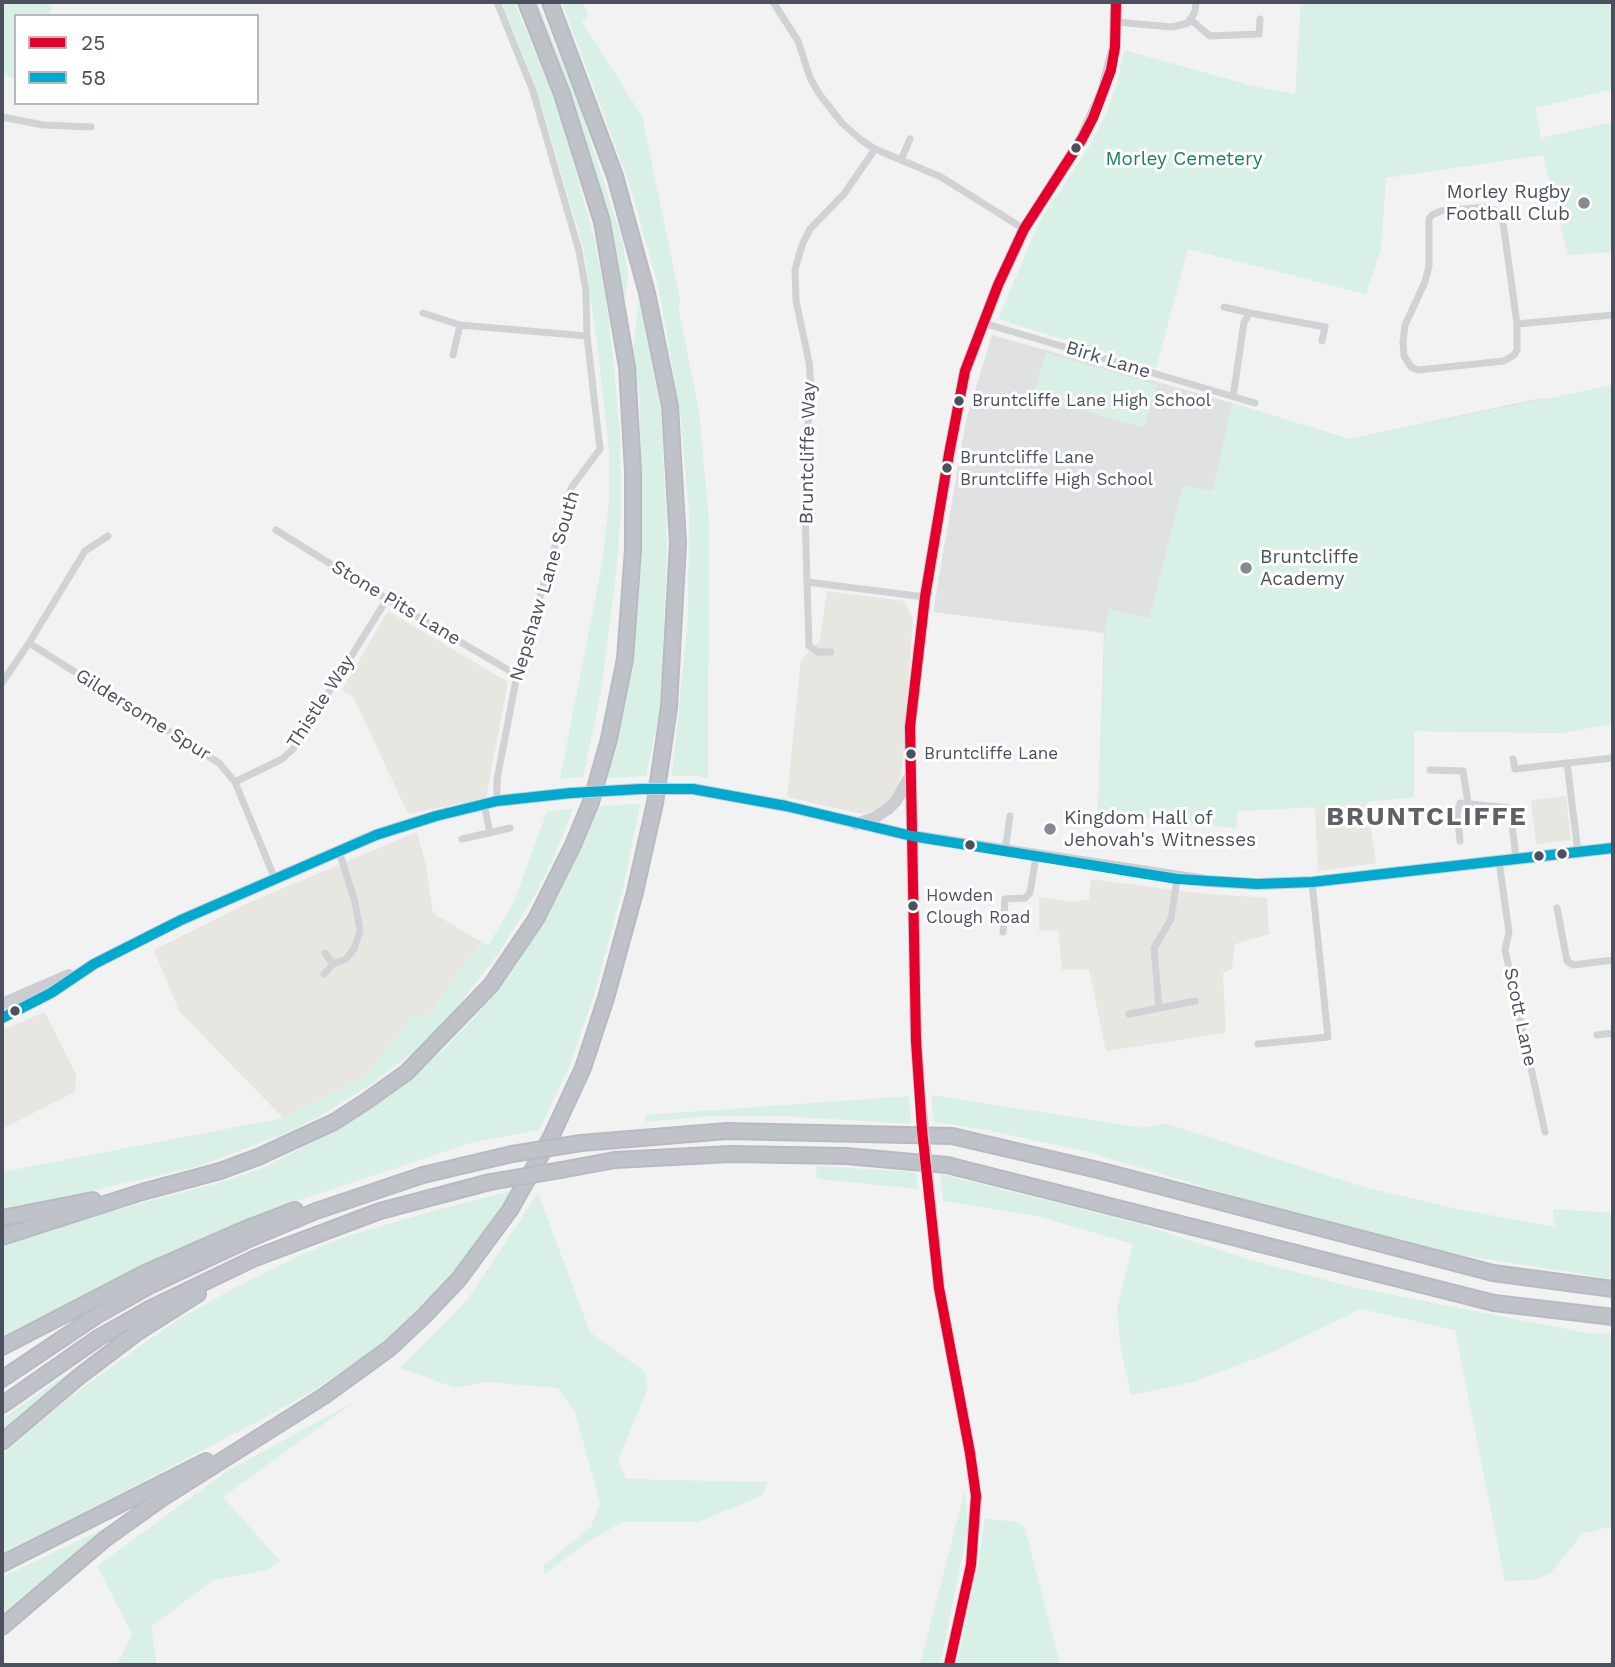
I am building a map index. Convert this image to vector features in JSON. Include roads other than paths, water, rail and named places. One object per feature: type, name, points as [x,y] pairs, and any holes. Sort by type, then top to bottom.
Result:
[{"type":"highway","points":[[2,1237],[142,1192],[220,1171],[297,1141],[334,1122],[407,1072],[491,985],[529,930],[573,845],[591,802],[609,739],[625,659],[633,523],[633,471],[627,367],[602,222],[562,94],[526,2]]},
{"type":"highway","points":[[2,1628],[105,1539],[324,1396],[390,1348],[424,1316],[459,1279],[510,1210],[551,1137],[583,1068],[606,998],[635,892],[654,803],[669,707],[678,543],[670,406],[647,293],[615,176],[550,2]]},
{"type":"highway","points":[[2,1347],[145,1273],[300,1208],[512,1154],[581,1143],[727,1131],[952,1136],[1098,1170],[1493,1272],[1613,1289]]},
{"type":"highway","points":[[2,1405],[98,1338],[151,1308],[255,1258],[380,1211],[490,1182],[615,1160],[730,1154],[846,1156],[947,1166],[1494,1303],[1613,1317]]},
{"type":"highway","points":[[2,1379],[96,1316],[151,1285],[316,1211],[423,1175]]},
{"type":"highway","points":[[2,1218],[55,1206],[142,1192]]},
{"type":"highway","points":[[2,1442],[71,1383],[135,1334],[255,1258]]},
{"type":"highway","points":[[2,1564],[273,1427]]},
{"type":"main road","points":[[949,1665],[971,1566],[976,1496],[939,1288],[920,1096],[916,1041],[911,727],[925,597],[948,454],[965,371],[982,323],[1024,229],[1093,118],[1111,70],[1115,47],[1116,2]]},
{"type":"main road","points":[[856,824],[874,818],[889,808],[900,795],[911,774]]},
{"type":"main road","points":[[2,1018],[27,999],[181,919],[376,835],[436,816],[491,803],[571,793],[627,789],[693,789],[786,806],[912,836],[1005,852],[1177,878],[1257,884],[1312,882],[1613,848]]},
{"type":"main road","points":[[2,1004],[27,999]]},
{"type":"street","name":"Nepshaw Lane South","points":[[490,833],[491,803],[517,674],[572,488],[600,449],[587,336],[586,291],[579,251],[533,91],[497,2]]},
{"type":"street","points":[[773,2],[798,41],[810,78],[820,95],[861,140],[966,191],[1024,229]]},
{"type":"street","points":[[1116,22],[1172,27],[1188,23],[1195,12],[1196,2]]},
{"type":"street","points":[[1190,19],[1210,36],[1259,34]]},
{"type":"street","points":[[1258,44],[1260,19]]},
{"type":"street","points":[[2,117],[43,125],[91,127]]},
{"type":"street","points":[[901,160],[910,139]]},
{"type":"street","name":"Bruntcliffe Way","points":[[831,652],[818,652],[809,646],[804,476],[811,386],[796,301],[795,270],[810,229],[844,194],[875,149]]},
{"type":"street","points":[[1485,207],[1500,215],[1517,324],[1518,344],[1514,355],[1509,359],[1418,370],[1407,362],[1403,342],[1405,325],[1425,282],[1429,266],[1428,225],[1432,215],[1441,211],[1485,207]]},
{"type":"street","points":[[1224,307],[1325,327],[1322,341]]},
{"type":"street","points":[[423,313],[460,325],[587,336]]},
{"type":"street","points":[[1233,397],[1244,322],[1250,313]]},
{"type":"street","points":[[1517,324],[1613,315]]},
{"type":"street","name":"Birk Lane","points":[[982,323],[1255,403]]},
{"type":"street","points":[[453,355],[460,325]]},
{"type":"street","name":"Stone Pits Lane","points":[[276,530],[387,599],[517,674]]},
{"type":"street","points":[[2,683],[85,551],[108,536]]},
{"type":"street","points":[[807,582],[925,597]]},
{"type":"street","name":"Thistle Way","points":[[235,782],[282,759],[293,749],[387,599]]},
{"type":"street","name":"Gildersome Spur","points":[[29,643],[219,763],[235,782],[275,879]]},
{"type":"street","points":[[1513,759],[1515,773],[1613,758]]},
{"type":"street","points":[[1567,763],[1578,852]]},
{"type":"street","points":[[1430,771],[1463,771],[1468,803]]},
{"type":"street","points":[[1460,841],[1457,813],[1460,803],[1510,808],[1516,858]]},
{"type":"street","points":[[1005,852],[1010,816]]},
{"type":"street","points":[[462,839],[510,828]]},
{"type":"street","points":[[324,974],[333,964],[346,960],[354,949],[360,931],[355,902],[339,851]]},
{"type":"street","points":[[1003,932],[1005,899],[1024,898],[1030,892],[1036,856]]},
{"type":"street","name":"Scott Lane","points":[[1499,860],[1509,932],[1505,950],[1545,1132]]},
{"type":"street","points":[[1159,1008],[1154,948],[1171,919],[1177,878]]},
{"type":"street","points":[[1258,1044],[1328,1037],[1312,882]]},
{"type":"street","points":[[1557,908],[1567,961],[1573,965],[1613,960]]},
{"type":"street","points":[[325,953],[333,964]]},
{"type":"street","points":[[1129,1014],[1195,1001]]},
{"type":"street","points":[[1597,1035],[1613,1033]]},
{"type":"place","name":"Morley Rugby Football Club","points":[[1584,203]]},
{"type":"place","name":"Bruntcliffe Lane High School","points":[[959,401]]},
{"type":"place","name":"Bruntcliffe Lane Bruntcliffe High School","points":[[947,468]]},
{"type":"place","name":"Bruntcliffe Academy","points":[[1246,568]]},
{"type":"place","name":"Bruntcliffe Lane","points":[[911,754]]},
{"type":"place","name":"Kingdom Hall of Jehovah's Witnesses","points":[[1050,829]]},
{"type":"place","name":"Howden Clough Road","points":[[913,906]]},
{"type":"district","name":"BRUNTCLIFFE","points":[[1427,817]]},
{"type":"park label","name":"Morley Cemetery","points":[[1184,159]]}]
